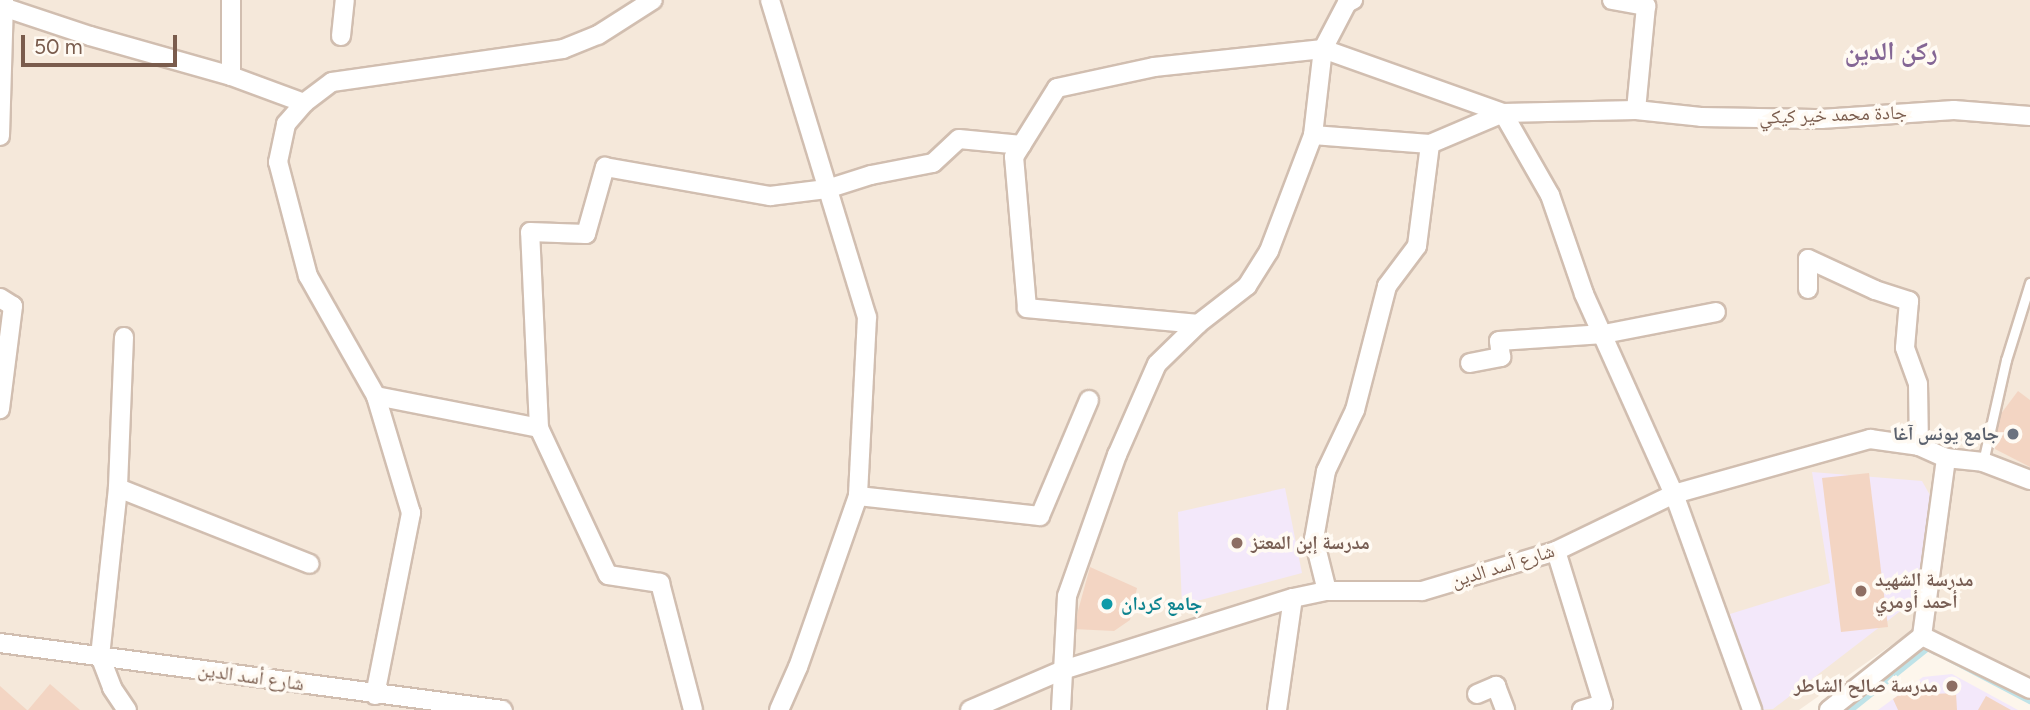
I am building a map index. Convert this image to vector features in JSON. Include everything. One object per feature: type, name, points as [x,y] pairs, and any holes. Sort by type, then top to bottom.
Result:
[{"type":"street","points":[[231,0],[231,76]]},
{"type":"street","points":[[341,36],[345,0]]},
{"type":"street","points":[[374,695],[411,513],[376,396],[308,276],[278,162],[286,124],[304,103],[332,82],[563,49],[598,35],[653,0]]},
{"type":"street","points":[[770,0],[867,317],[858,496],[798,667],[779,710]]},
{"type":"street","points":[[1612,0],[1646,6],[1636,110]]},
{"type":"street","points":[[1061,710],[1068,596],[1117,456],[1157,364],[1198,324],[1247,286],[1269,251],[1313,135],[1323,49],[1348,1]]},
{"type":"street","points":[[0,136],[3,5],[90,36],[231,76],[304,103]]},
{"type":"street","points":[[1198,324],[1027,308],[1014,157],[1057,88],[1154,67],[1323,49],[1503,113],[1550,195],[1584,294],[1674,494],[1752,710]]},
{"type":"street","name":"جادة محمد خير كيكي","points":[[1503,113],[1636,110],[1701,117],[1821,119],[1954,110],[2030,116]]},
{"type":"street","points":[[1313,135],[1430,144],[1503,113]]},
{"type":"street","points":[[692,710],[660,583],[608,575],[539,428],[530,232],[586,234],[605,167],[769,196],[827,189],[871,175],[933,163],[959,139],[1022,145]]},
{"type":"street","points":[[1327,591],[1314,539],[1326,471],[1355,411],[1387,286],[1417,246],[1430,144]]},
{"type":"street","points":[[1808,289],[1808,259],[1875,290],[1909,301],[1905,348],[1918,384],[1919,446]]},
{"type":"street","points":[[0,298],[13,306],[0,409]]},
{"type":"street","points":[[1470,363],[1501,358],[1499,341],[1604,334],[1716,312]]},
{"type":"street","points":[[124,337],[118,488],[100,656],[112,688],[127,710]]},
{"type":"street","points":[[376,396],[539,428]]},
{"type":"street","points":[[858,496],[1040,516],[1090,400]]},
{"type":"street","name":"شارع أسد الدين","points":[[970,710],[1063,670],[1293,598],[1327,591],[1422,591],[1556,551],[1674,494],[1870,439],[1919,446],[1946,458],[1983,462],[2030,480]]},
{"type":"street","points":[[1829,710],[1922,636],[1946,458]]},
{"type":"street","points":[[118,488],[310,564]]},
{"type":"street","points":[[1556,551],[1603,704],[1582,710]]},
{"type":"street","points":[[1277,710],[1293,598]]},
{"type":"street","points":[[1922,636],[2030,689]]},
{"type":"street","name":"شارع أسد الدين","points":[[0,643],[374,695],[503,710]]},
{"type":"street","points":[[1477,694],[1496,686],[1506,710]]},
{"type":"lane","points":[[1983,462],[2006,360],[2030,283]]},
{"type":"shaded area","points":[[0,0],[2030,0],[2030,687],[1920,625],[1799,710],[0,710]]},
{"type":"shaded area","name":"مدرسة الشهيد أحمد أومري","points":[[1812,472],[1922,481],[1931,497],[1916,599],[1773,709],[1757,710],[1730,614],[1830,583]]},
{"type":"shaded area","name":"مدرسة إبن المعتز","points":[[1285,488],[1302,573],[1182,605],[1178,512]]},
{"type":"shaded area","name":"مدرسة صالح الشاطر","points":[[1952,674],[2018,710],[1878,710],[1923,677]]},
{"type":"building","name":"جامع يونس آغا","points":[[2018,391],[2030,400],[2030,467],[1995,449],[1997,419]]},
{"type":"building","points":[[1869,473],[1888,627],[1841,632],[1822,478]]},
{"type":"building","name":"جامع كردان","points":[[1090,567],[1137,588],[1130,620],[1114,631],[1073,629]]},
{"type":"building","points":[[1919,681],[1932,694],[1956,693],[1957,710],[1898,710],[1893,699]]},
{"type":"building","points":[[50,684],[80,710],[28,710]]},
{"type":"building","points":[[0,686],[27,710],[0,710]]},
{"type":"building","points":[[1986,696],[2011,710],[1978,710]]},
{"type":"waterway","points":[[1851,710],[1928,648],[1935,652]]},
{"type":"waterway","points":[[1948,658],[2030,701]]},
{"type":"place","name":"جامع يونس آغا","points":[[2013,434]]},
{"type":"place","name":"مدرسة إبن المعتز","points":[[1237,543]]},
{"type":"place","name":"مدرسة الشهيد أحمد أومري","points":[[1861,591]]},
{"type":"place","name":"جامع كردان","points":[[1107,604]]},
{"type":"place","name":"مدرسة صالح الشاطر","points":[[1952,686]]},
{"type":"district","name":"ركن الدين","points":[[1891,52]]}]
